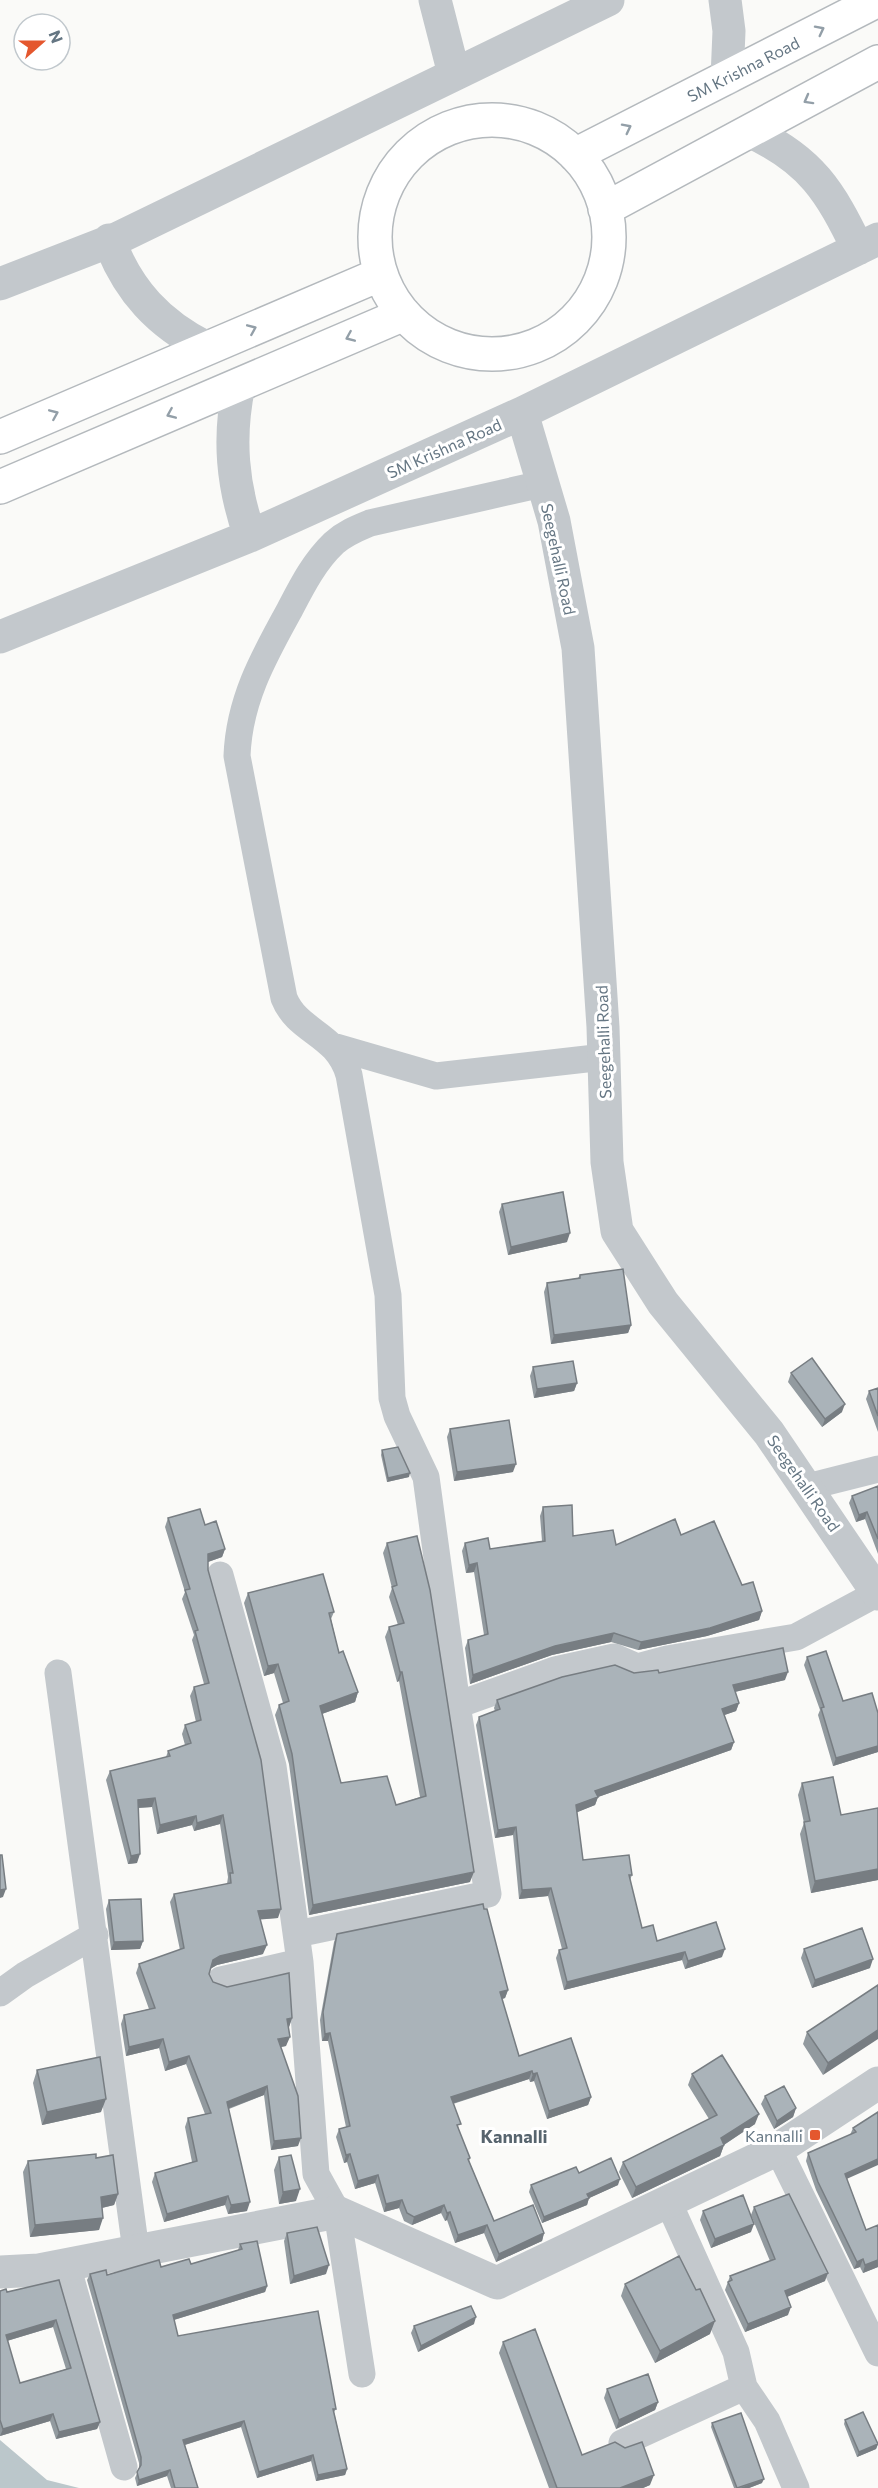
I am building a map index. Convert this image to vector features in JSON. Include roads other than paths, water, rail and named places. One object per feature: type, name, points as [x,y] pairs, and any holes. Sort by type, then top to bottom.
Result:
[{"type":"highway","name":"SM Krishna Road","points":[[575,155],[878,0]]},
{"type":"highway","points":[[605,209],[878,62]]},
{"type":"highway","points":[[503,120],[544,131],[575,155],[591,175],[605,209],[609,236],[602,278],[580,315],[547,341],[506,354],[463,351],[442,344],[423,332],[404,314],[393,300],[381,274],[374,236],[376,214],[382,193],[400,164],[423,141],[460,123],[503,120]]},
{"type":"highway","points":[[0,437],[381,274]]},
{"type":"highway","points":[[0,487],[404,314]]},
{"type":"street","points":[[435,0],[454,74]]},
{"type":"street","points":[[0,284],[109,240],[608,0]]},
{"type":"street","points":[[725,0],[729,31],[727,78]]},
{"type":"street","points":[[751,132],[790,153],[823,185],[868,244]]},
{"type":"street","points":[[109,240],[124,274],[149,308],[176,331],[207,348]]},
{"type":"street","name":"SM Krishna Road","points":[[0,636],[250,536],[522,413],[868,244]]},
{"type":"street","points":[[239,385],[232,436],[232,463],[242,513],[250,536]]},
{"type":"street","name":"Seegehalli Road","points":[[522,413],[554,521],[578,648],[604,1057],[607,1162],[617,1231],[663,1303],[769,1433],[878,1593]]},
{"type":"street","points":[[297,1934],[488,1894],[457,1705],[426,1477],[396,1416],[392,1398],[386,1281],[349,1075],[345,1060],[336,1047],[297,1018],[288,1009],[284,998],[237,756],[238,732],[243,709],[257,669],[313,567],[335,542],[352,530],[370,523],[542,484]]},
{"type":"street","points":[[336,1047],[436,1076],[604,1057]]},
{"type":"street","points":[[807,1487],[878,1469]]},
{"type":"street","points":[[220,1575],[273,1766],[300,1962],[316,2174],[337,2212],[362,2374]]},
{"type":"street","points":[[457,1705],[555,1670],[614,1657],[637,1667],[667,1659],[796,1636],[878,1593]]},
{"type":"street","points":[[58,1673],[136,2251]]},
{"type":"street","points":[[0,1994],[25,1975],[95,1935]]},
{"type":"street","points":[[221,1980],[300,1962]]},
{"type":"street","points":[[0,2272],[39,2270],[68,2265],[337,2212],[497,2283],[778,2149],[878,2083]]},
{"type":"street","points":[[778,2149],[878,2353]]},
{"type":"street","points":[[668,2201],[736,2352],[744,2387],[767,2421],[796,2488]]},
{"type":"street","points":[[68,2265],[124,2467]]},
{"type":"street","points":[[622,2443],[744,2387]]},
{"type":"place","name":"Kannalli","points":[[815,2135]]},
{"type":"district","name":"Kannalli","points":[[514,2136]]}]
